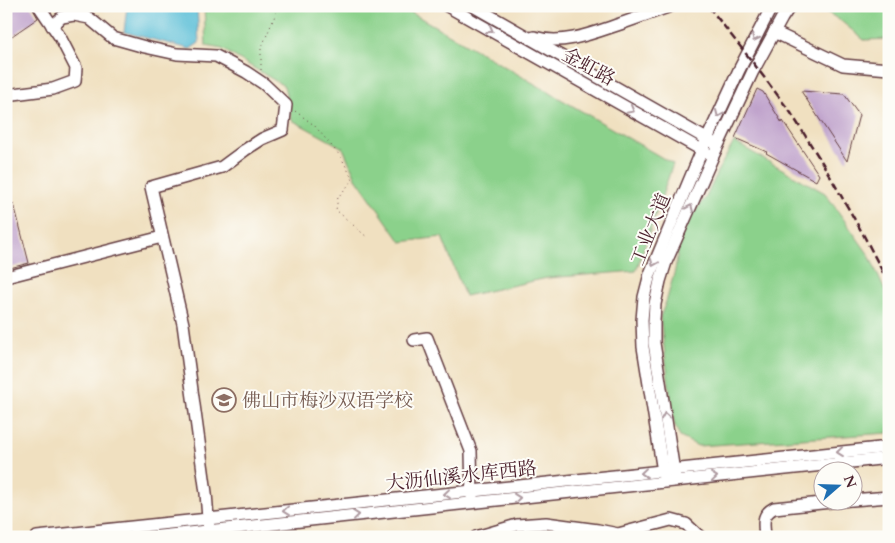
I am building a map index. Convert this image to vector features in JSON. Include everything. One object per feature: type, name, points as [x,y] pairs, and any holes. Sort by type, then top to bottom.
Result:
[{"type":"street","points":[[6,95],[53,89],[75,81],[76,68],[60,37],[39,6]]},
{"type":"street","name":"金虹路","points":[[447,6],[713,156]]},
{"type":"street","name":"金虹路","points":[[474,6],[718,145]]},
{"type":"street","points":[[490,6],[520,32],[541,39],[554,40],[584,37],[671,6]]},
{"type":"street","points":[[790,6],[774,32],[843,64],[889,69]]},
{"type":"street","points":[[768,8],[782,18]]},
{"type":"street","name":"工业大道","points":[[669,476],[643,347],[642,320],[644,296],[650,274],[702,150],[768,8]]},
{"type":"street","points":[[52,26],[62,17],[74,15],[89,18],[113,38],[177,54],[216,56],[261,82],[286,105],[283,130],[262,139],[222,167],[151,188],[182,324],[206,493],[209,531]]},
{"type":"street","name":"工业大道","points":[[669,476],[654,343],[655,304],[660,281],[666,262],[718,145],[774,32]]},
{"type":"street","points":[[6,277],[162,237]]},
{"type":"street","points":[[414,340],[428,338],[471,450],[472,503]]},
{"type":"street","name":"大沥仙溪水库西路","points":[[37,537],[112,533],[208,519],[472,491],[669,476],[889,447]]},
{"type":"street","points":[[151,537],[472,503],[669,476],[889,458]]},
{"type":"street","points":[[862,499],[889,497]]},
{"type":"street","points":[[765,537],[764,518],[768,511],[774,508],[812,504]]},
{"type":"street","points":[[476,537],[516,525],[546,523],[612,535],[671,520],[686,524],[700,537]]},
{"type":"path","points":[[261,82],[261,49],[278,6]]},
{"type":"path","points":[[286,105],[314,125],[341,157],[352,180],[338,198],[336,210],[368,238]]},
{"type":"green space","points":[[204,6],[400,6],[673,164],[636,271],[547,278],[465,296],[442,237],[401,242],[356,178],[343,148],[292,120],[284,86],[222,49],[206,46]]},
{"type":"green space","points":[[817,6],[889,6],[889,39],[864,40],[841,21]]},
{"type":"green space","points":[[734,142],[825,193],[869,255],[889,300],[889,433],[698,446],[680,437],[674,423],[660,317],[675,270],[680,239],[692,215],[706,197],[717,172]]},
{"type":"water","points":[[127,6],[197,6],[199,43],[190,49],[124,32]]},
{"type":"building","points":[[6,6],[31,6],[38,18],[6,40]]},
{"type":"building","points":[[757,89],[763,92],[782,123],[783,121],[819,175],[816,181],[767,152],[735,138]]},
{"type":"building","points":[[801,91],[844,94],[859,115],[847,161]]},
{"type":"building","points":[[14,204],[29,263],[6,269],[6,206]]},
{"type":"railway","points":[[708,6],[791,113],[823,164],[889,284]]},
{"type":"place","name":"佛山市梅沙双语学校","points":[[224,400]]}]
